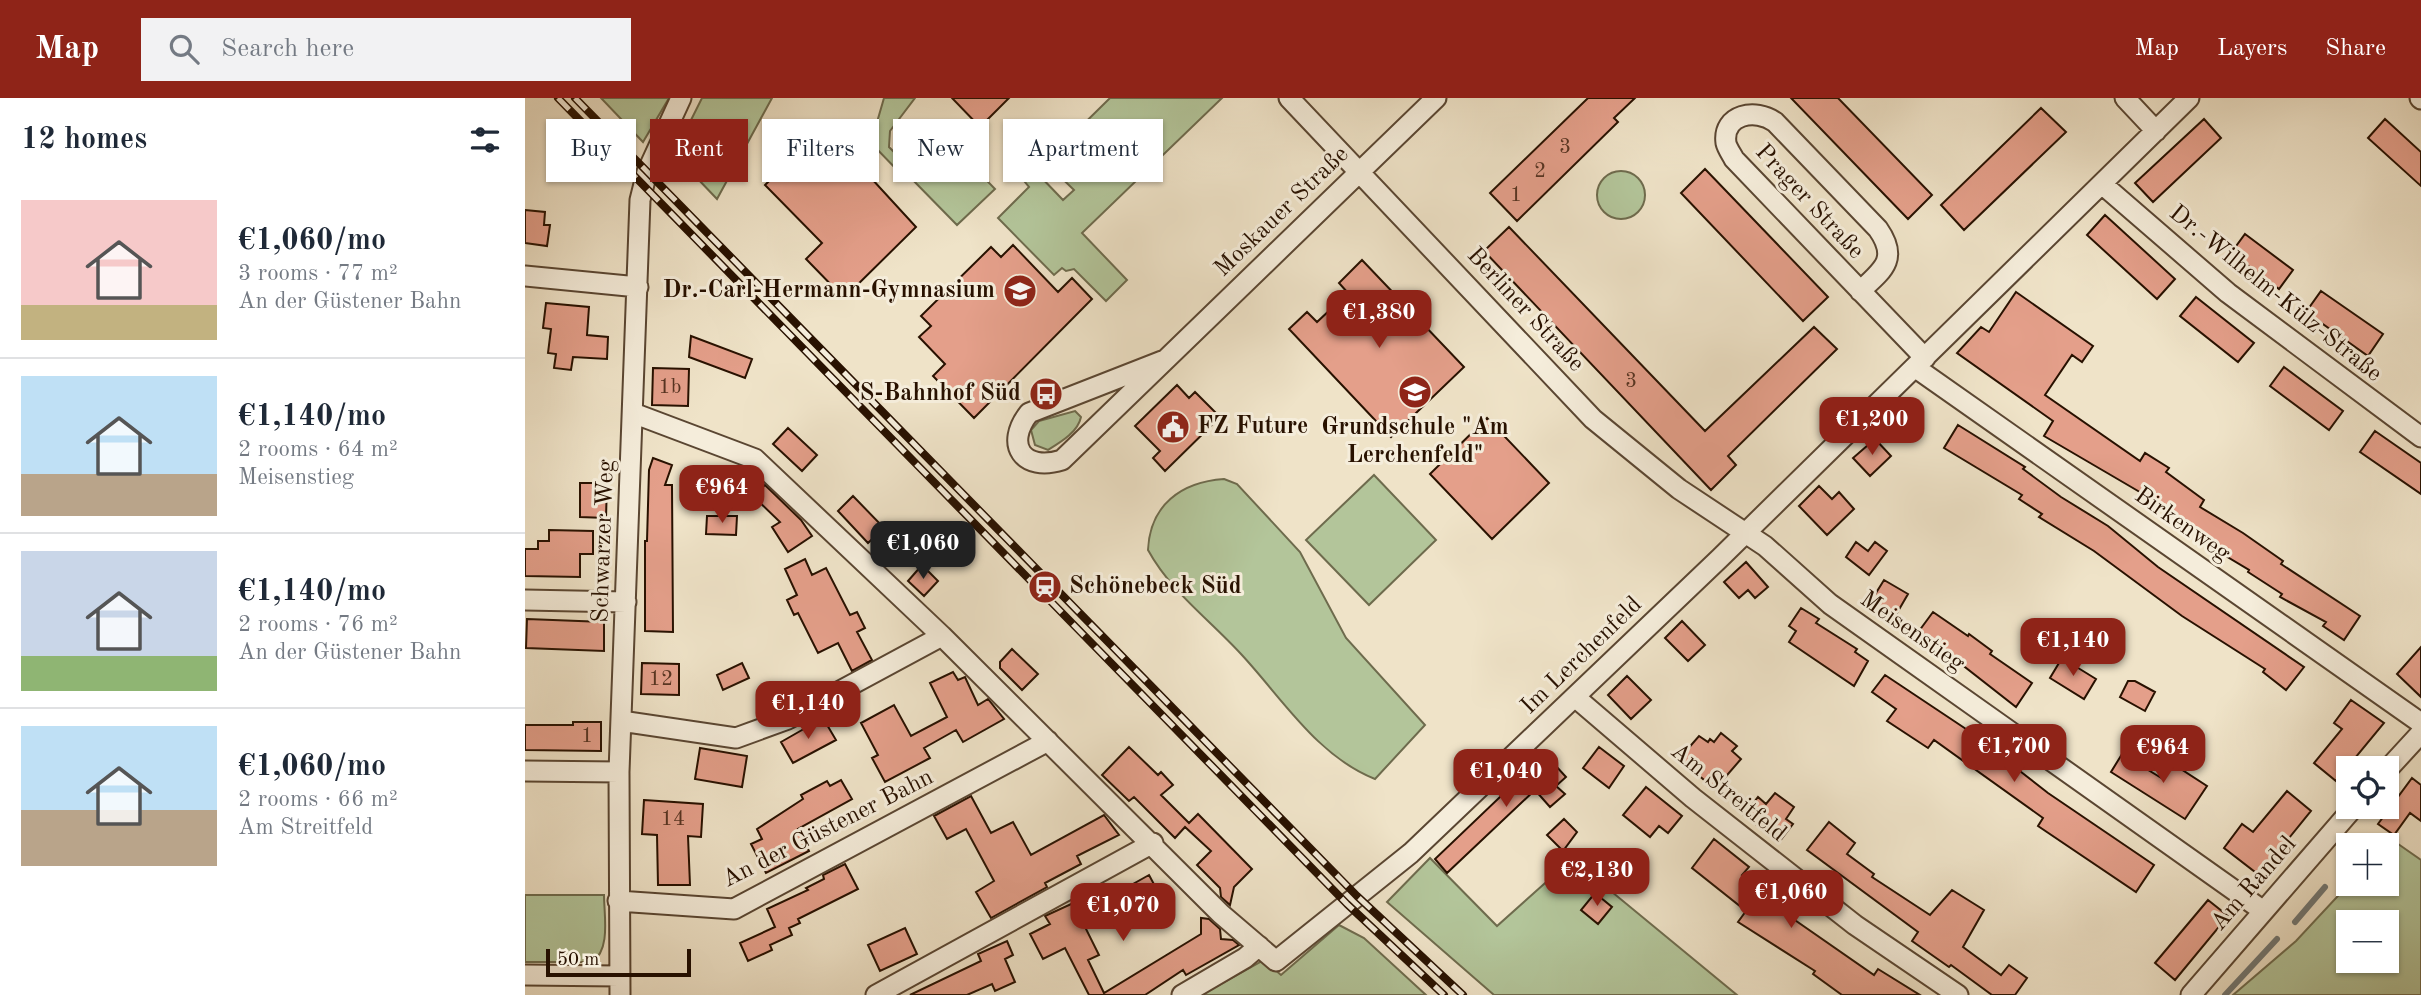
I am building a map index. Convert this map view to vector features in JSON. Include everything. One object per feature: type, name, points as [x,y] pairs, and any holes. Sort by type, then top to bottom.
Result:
[{"type":"street","name":"Schwarzer Weg","points":[[620,985],[619,772],[642,186],[681,98]]},
{"type":"street","name":"Berliner Straße","points":[[1289,98],[1593,419],[1679,489],[1744,533]]},
{"type":"street","name":"Moskauer Straße","points":[[1162,361],[1029,413],[1019,430],[1017,440],[1020,453],[1031,462],[1045,466],[1062,460],[1436,98]]},
{"type":"street","points":[[2125,98],[2156,131]]},
{"type":"street","points":[[1744,533],[2189,98]]},
{"type":"street","name":"Prager Straße","points":[[1860,291],[1887,263],[1889,251],[1878,229],[1775,122],[1763,113],[1750,112],[1737,120],[1729,130],[1726,144],[1734,159],[1860,291],[1920,363]]},
{"type":"street","name":"Dr.-Wilhelm-Külz-Straße","points":[[2102,184],[2228,293],[2421,437]]},
{"type":"street","points":[[525,276],[638,286]]},
{"type":"street","name":"Birkenweg","points":[[1920,363],[2421,723]]},
{"type":"street","points":[[633,413],[755,459],[941,636],[1153,843],[1221,914],[1259,946],[1245,958],[1182,995]]},
{"type":"street","name":"Im Lerchenfeld","points":[[1259,946],[1276,961],[1421,844],[1744,533]]},
{"type":"street","name":"Meisenstieg","points":[[1744,533],[1765,546],[1830,604],[2262,910]]},
{"type":"street","points":[[525,600],[626,602]]},
{"type":"street","points":[[621,721],[736,738],[788,719],[941,636]]},
{"type":"street","name":"Am Streitfeld","points":[[1575,696],[1693,798],[1855,925],[1958,995]]},
{"type":"street","points":[[2399,757],[2421,733]]},
{"type":"street","name":"An der Güstener Bahn","points":[[618,901],[734,909],[1048,741]]},
{"type":"street","points":[[525,771],[619,772]]},
{"type":"street","name":"Am Randel","points":[[2191,995],[2262,910],[2282,892],[2344,819]]},
{"type":"street","points":[[876,995],[1153,843]]},
{"type":"street","points":[[525,975],[620,985]]},
{"type":"green space","points":[[601,98],[669,98],[657,119],[650,119],[650,130],[643,142],[636,135],[636,119],[621,119]]},
{"type":"green space","points":[[702,98],[772,98],[748,142],[748,119],[692,119]]},
{"type":"green space","points":[[884,98],[915,98],[899,119],[893,119],[889,147],[893,151],[893,166],[879,151],[878,119]]},
{"type":"green space","points":[[1110,98],[1222,98],[1163,155],[1163,119],[1089,119]]},
{"type":"green space","points":[[1621,171],[1638,178],[1645,195],[1638,212],[1621,219],[1604,212],[1597,195],[1604,178]]},
{"type":"green space","points":[[701,182],[726,182],[717,199]]},
{"type":"green space","points":[[915,182],[988,182],[995,189],[957,225]]},
{"type":"green space","points":[[1025,182],[1046,182],[1063,200],[1074,190],[1066,182],[1135,182],[1082,233],[1127,280],[1106,301],[1074,269],[1066,271],[1062,268],[1054,275],[998,218],[1029,187]]},
{"type":"green space","points":[[1075,411],[1081,417],[1068,436],[1048,450],[1035,445],[1031,430],[1039,421]]},
{"type":"green space","points":[[1374,475],[1436,540],[1369,605],[1306,540]]},
{"type":"green space","points":[[1224,479],[1237,484],[1300,552],[1346,638],[1425,725],[1375,779],[1354,769],[1318,741],[1241,654],[1179,592],[1148,550],[1155,520],[1171,499],[1194,485]]},
{"type":"green space","points":[[2399,845],[2421,860],[2421,995],[2233,995],[2296,941],[2338,896],[2399,896]]},
{"type":"green space","points":[[1430,858],[1497,926],[1572,859],[1737,995],[1494,995],[1387,902]]},
{"type":"green space","points":[[525,895],[604,895],[605,932],[598,956],[592,962],[525,962]]},
{"type":"green space","points":[[1339,925],[1364,938],[1426,995],[1201,995],[1264,960],[1281,975]]},
{"type":"building","points":[[952,98],[1009,98],[988,119],[972,119]]},
{"type":"building","points":[[1588,98],[1635,98],[1614,118],[1618,122],[1517,221],[1490,193]]},
{"type":"building","points":[[1791,98],[1838,98],[1932,195],[1908,219]]},
{"type":"building","points":[[2041,108],[2066,132],[1964,230],[1941,205]]},
{"type":"building","points":[[2204,119],[2221,138],[2153,202],[2135,183]]},
{"type":"building","points":[[2385,119],[2421,152],[2421,186],[2368,138]]},
{"type":"building","points":[[1705,169],[1828,297],[1803,321],[1681,193]]},
{"type":"building","points":[[768,182],[875,182],[916,227],[844,298],[806,259],[822,243],[765,185]]},
{"type":"building","points":[[525,210],[545,212],[544,225],[550,225],[547,246],[525,243]]},
{"type":"building","points":[[2105,215],[2175,279],[2157,299],[2087,235]]},
{"type":"building","points":[[1509,227],[1705,431],[1814,327],[1837,349],[1728,456],[1736,465],[1711,490],[1484,251]]},
{"type":"building","points":[[2245,234],[2293,270],[2279,289],[2231,253]]},
{"type":"building","points":[[1013,245],[1058,292],[1072,278],[1092,299],[974,418],[933,376],[945,364],[919,337],[931,326],[921,316],[991,247],[1001,257]]},
{"type":"building","points":[[1362,260],[1464,367],[1391,437],[1289,329],[1307,312],[1317,322],[1348,293],[1339,283]]},
{"type":"building","points":[[2321,291],[2383,334],[2368,356],[2306,312]]},
{"type":"building","points":[[2016,292],[2093,346],[2082,362],[2072,355],[2045,395],[2140,461],[2145,453],[2169,468],[2166,472],[2204,500],[2200,507],[2243,533],[2283,561],[2281,564],[2360,616],[2344,640],[2323,626],[2326,622],[2280,597],[2282,594],[2248,572],[2249,570],[2204,543],[2207,538],[2150,498],[2044,436],[2053,421],[1957,353],[1981,327],[1989,332]]},
{"type":"building","points":[[2196,297],[2254,343],[2238,362],[2180,316]]},
{"type":"building","points":[[546,303],[589,307],[587,335],[608,337],[607,359],[573,357],[571,370],[554,368],[556,354],[548,353],[551,329],[543,328]]},
{"type":"building","points":[[691,336],[752,359],[745,378],[689,357]]},
{"type":"building","points":[[2284,367],[2343,411],[2329,430],[2270,386]]},
{"type":"building","points":[[653,368],[689,369],[688,406],[652,405]]},
{"type":"building","name":"FZ Future","points":[[1177,385],[1189,398],[1195,392],[1220,417],[1165,471],[1153,458],[1160,451],[1135,426]]},
{"type":"building","points":[[1487,418],[1549,483],[1492,539],[1430,474]]},
{"type":"building","points":[[1958,425],[2025,467],[2023,469],[2108,526],[2158,567],[2304,667],[2286,690],[2263,672],[2265,669],[2182,616],[2094,551],[2039,517],[2042,514],[2019,499],[2022,495],[1944,448]]},
{"type":"building","points":[[788,428],[817,455],[802,471],[773,444]]},
{"type":"building","points":[[2375,431],[2421,463],[2421,494],[2360,452]]},
{"type":"building","points":[[1875,439],[1891,456],[1870,476],[1853,458]]},
{"type":"building","points":[[653,458],[672,465],[665,485],[672,485],[673,632],[645,631],[645,541],[649,470]]},
{"type":"building","points":[[580,483],[607,483],[606,518],[580,517]]},
{"type":"building","points":[[765,485],[801,520],[812,536],[788,552],[772,527],[780,522],[753,496]]},
{"type":"building","points":[[1819,486],[1832,499],[1839,492],[1854,509],[1827,535],[1799,506]]},
{"type":"building","points":[[853,496],[884,528],[868,543],[838,511]]},
{"type":"building","points":[[707,516],[737,516],[736,535],[706,534]]},
{"type":"building","points":[[549,530],[593,531],[593,554],[580,554],[580,577],[525,576],[525,549],[538,549],[538,541],[549,541]]},
{"type":"building","points":[[1856,542],[1868,551],[1875,542],[1887,551],[1869,575],[1846,557]]},
{"type":"building","points":[[805,559],[812,575],[826,568],[850,615],[857,612],[865,628],[857,632],[872,660],[852,671],[838,643],[818,653],[798,613],[794,615],[787,600],[797,595],[785,569]]},
{"type":"building","points":[[1746,562],[1768,587],[1755,598],[1748,590],[1739,598],[1724,582]]},
{"type":"building","points":[[922,565],[938,581],[924,596],[908,581]]},
{"type":"building","points":[[1884,580],[1908,594],[1897,613],[1891,613],[1871,601]]},
{"type":"building","points":[[1801,608],[1819,619],[1816,623],[1857,649],[1855,652],[1868,661],[1854,686],[1789,642],[1796,631],[1789,626]]},
{"type":"building","points":[[1933,612],[1968,636],[1969,634],[1992,651],[1990,654],[2032,683],[2016,707],[1919,631]]},
{"type":"building","points":[[527,619],[604,622],[604,651],[526,648]]},
{"type":"building","points":[[1682,621],[1705,645],[1688,661],[1665,638]]},
{"type":"building","points":[[2421,647],[2421,697],[2397,674]]},
{"type":"building","points":[[1012,649],[1038,674],[1022,690],[1000,668],[1000,662]]},
{"type":"building","points":[[2062,658],[2096,679],[2084,699],[2050,678]]},
{"type":"building","points":[[642,663],[679,664],[679,695],[641,694]]},
{"type":"building","points":[[742,663],[749,678],[723,690],[717,675]]},
{"type":"building","points":[[953,672],[958,680],[965,677],[978,705],[988,699],[1004,719],[963,742],[956,730],[924,748],[930,758],[885,782],[872,758],[878,755],[861,723],[894,705],[911,736],[947,717],[930,683]]},
{"type":"building","points":[[1885,675],[1966,729],[2048,793],[2154,865],[2136,892],[2038,826],[2043,818],[1934,740],[1928,748],[1887,721],[1896,709],[1872,692]]},
{"type":"building","points":[[1627,676],[1651,700],[1631,719],[1608,695]]},
{"type":"building","points":[[2128,681],[2135,681],[2155,692],[2145,711],[2120,697]]},
{"type":"building","points":[[2351,700],[2384,723],[2357,756],[2336,756],[2336,781],[2314,763],[2342,729],[2334,723]]},
{"type":"building","points":[[823,718],[836,740],[793,763],[781,742]]},
{"type":"building","points":[[573,722],[601,722],[601,751],[525,750],[525,725],[573,725]]},
{"type":"building","points":[[1721,733],[1737,746],[1732,751],[1741,759],[1715,789],[1679,759],[1699,736],[1708,742],[1710,739],[1714,742]]},
{"type":"building","points":[[1129,747],[1158,775],[1161,772],[1173,785],[1161,795],[1189,823],[1198,814],[1252,869],[1234,887],[1230,905],[1221,897],[1220,888],[1197,865],[1211,851],[1185,827],[1175,838],[1134,797],[1129,801],[1102,775]]},
{"type":"building","points":[[1599,747],[1624,766],[1609,788],[1583,768]]},
{"type":"building","points":[[700,748],[747,756],[742,787],[695,779]]},
{"type":"building","points":[[1545,754],[1566,777],[1556,786],[1565,794],[1550,807],[1535,790],[1447,873],[1435,859]]},
{"type":"building","points":[[2122,754],[2163,779],[2173,764],[2207,786],[2185,819],[2111,772]]},
{"type":"building","points":[[2412,778],[2421,785],[2421,821],[2410,813],[2395,833],[2391,833],[2378,824],[2382,819],[2399,819],[2399,796]]},
{"type":"building","points":[[841,780],[852,799],[798,829],[809,851],[766,873],[751,844],[762,839],[757,829],[803,799],[801,795],[827,781],[830,786]]},
{"type":"building","points":[[1646,787],[1682,816],[1668,833],[1659,826],[1650,837],[1623,815]]},
{"type":"building","points":[[2287,791],[2311,811],[2259,875],[2224,848],[2242,824],[2253,832]]},
{"type":"building","points":[[1775,793],[1794,807],[1786,819],[1793,824],[1779,842],[1744,815],[1758,797],[1766,804]]},
{"type":"building","points":[[971,796],[991,833],[1013,822],[1031,855],[1104,815],[1119,835],[1077,856],[1081,864],[1045,883],[1047,887],[991,918],[976,892],[994,881],[966,829],[947,839],[934,816]]},
{"type":"building","points":[[644,800],[703,804],[701,837],[688,836],[690,885],[658,885],[657,835],[642,834]]},
{"type":"building","points":[[1564,819],[1577,832],[1563,851],[1547,835]]},
{"type":"building","points":[[1829,822],[1855,843],[1847,854],[1874,874],[1872,877],[1930,915],[1952,890],[1984,910],[1963,947],[2001,975],[2009,965],[2027,978],[2015,995],[1992,995],[1951,965],[1949,967],[1912,941],[1918,932],[1807,850]]},
{"type":"building","points":[[1714,839],[1749,867],[1742,875],[1782,905],[1779,909],[1874,975],[1878,969],[1920,995],[1842,995],[1813,974],[1815,971],[1738,922],[1746,911],[1692,868]]},
{"type":"building","points":[[845,864],[858,889],[798,919],[800,923],[789,928],[792,935],[770,945],[772,950],[748,961],[740,943],[775,927],[767,909],[808,890],[806,888],[824,879],[823,875]]},
{"type":"building","points":[[1149,875],[1156,888],[1085,927],[1099,955],[1088,960],[1104,993],[1201,934],[1201,918],[1209,919],[1220,929],[1221,939],[1233,940],[1239,945],[1186,975],[1183,970],[1145,995],[1089,995],[1065,948],[1043,959],[1030,934],[1050,924],[1045,916],[1095,893],[1097,898],[1104,895],[1106,899]]},
{"type":"building","points":[[1595,893],[1612,907],[1598,924],[1581,910]]},
{"type":"building","points":[[2208,900],[2228,916],[2175,980],[2155,963]]},
{"type":"building","points":[[905,928],[917,954],[880,971],[868,945]]},
{"type":"building","points":[[1007,941],[1013,955],[1005,959],[1015,982],[995,991],[992,984],[967,995],[910,995],[981,961],[978,954]]},
{"type":"waterway","points":[[2295,922],[2325,887]]},
{"type":"waterway","points":[[2225,995],[2277,939]]},
{"type":"railway","points":[[558,98],[1347,904],[1444,995]]},
{"type":"railway","points":[[575,98],[1357,896],[1463,995]]},
{"type":"place","name":"Dr.-Carl-Hermann-Gymnasium","points":[[1020,291]]},
{"type":"place","name":"Grundschule \"Am Lerchenfeld\"","points":[[1415,392]]},
{"type":"place","name":"S-Bahnhof Süd","points":[[1046,394]]},
{"type":"place","name":"FZ Future","points":[[1173,427]]},
{"type":"place","name":"Schönebeck Süd","points":[[1045,587]]}]
